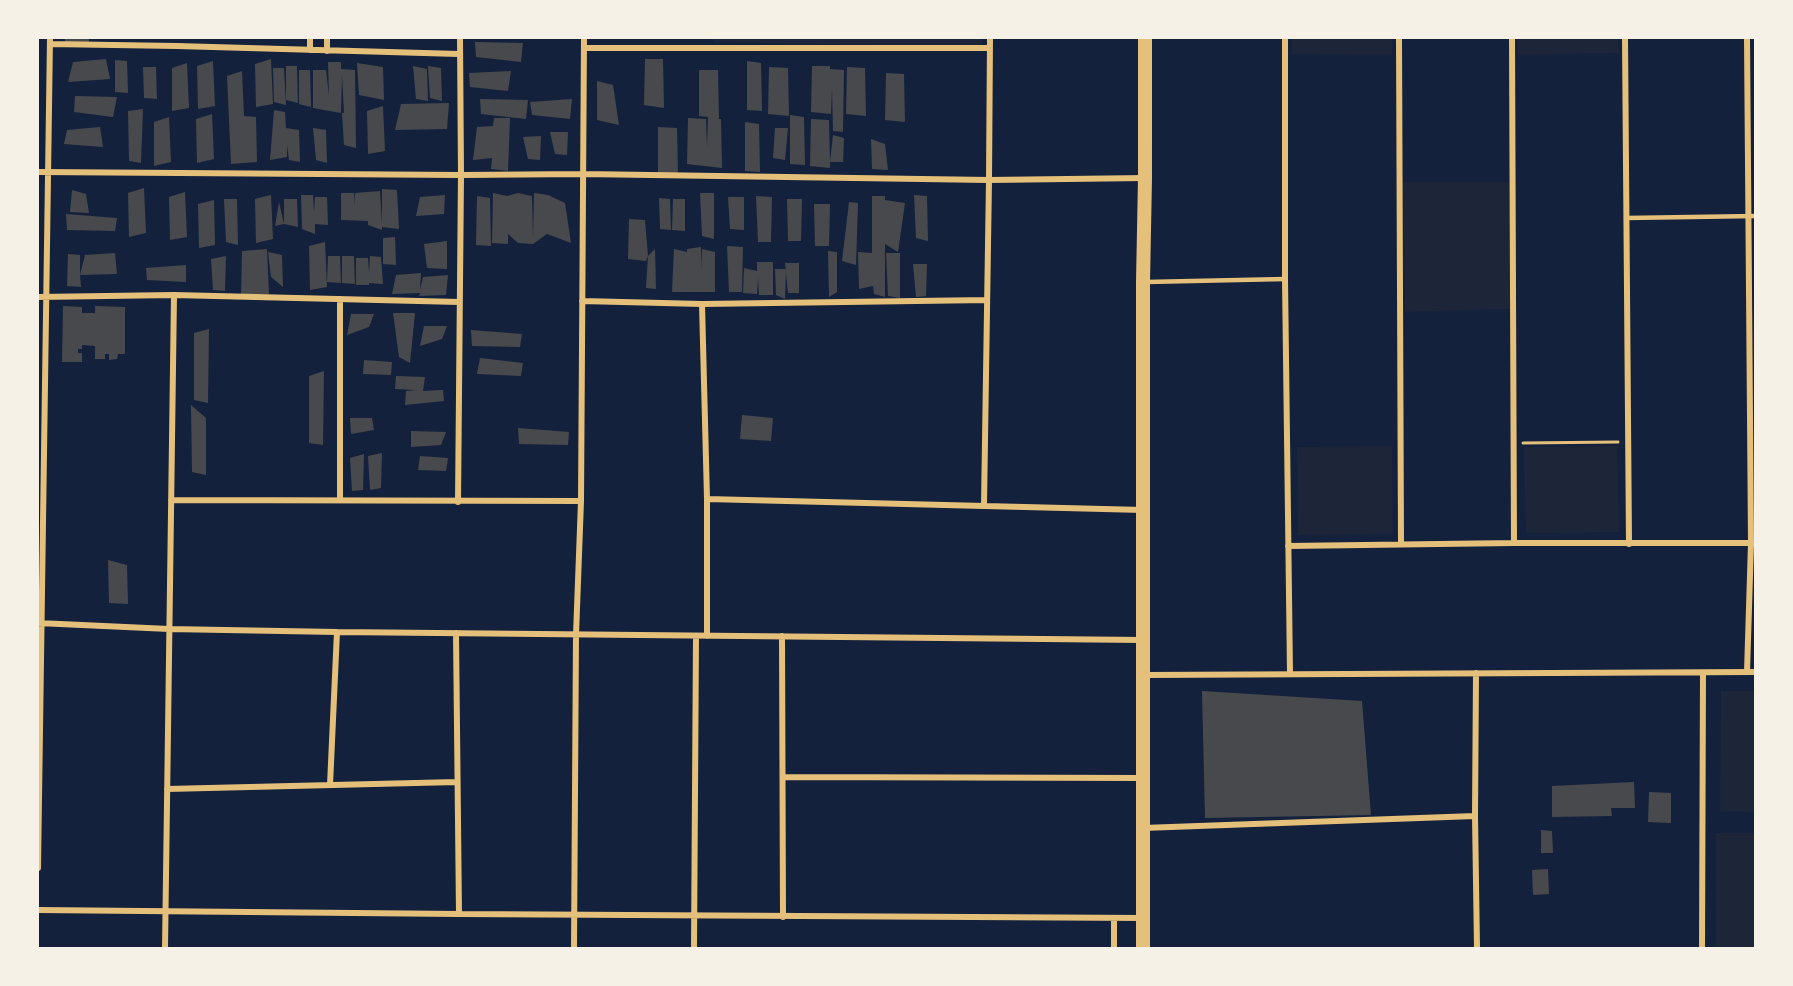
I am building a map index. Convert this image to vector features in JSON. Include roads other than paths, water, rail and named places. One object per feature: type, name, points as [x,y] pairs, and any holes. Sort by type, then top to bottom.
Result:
[{"type":"main road","points":[[1143,948],[1145,38]]},
{"type":"street","points":[[177,38],[177,46]]},
{"type":"street","points":[[310,38],[310,50]]},
{"type":"street","points":[[327,38],[327,51]]},
{"type":"street","points":[[458,502],[460,38]]},
{"type":"street","points":[[574,948],[576,635],[581,501],[584,38]]},
{"type":"street","points":[[704,38],[704,47]]},
{"type":"street","points":[[984,505],[990,38]]},
{"type":"street","points":[[1285,38],[1285,279],[1290,673]]},
{"type":"street","points":[[1400,38],[1401,544]]},
{"type":"street","points":[[1512,38],[1514,543]]},
{"type":"street","points":[[1625,38],[1629,544]]},
{"type":"street","points":[[1747,38],[1747,216],[1753,543],[1747,672]]},
{"type":"street","points":[[38,868],[39,623],[47,297],[50,41],[459,54]]},
{"type":"street","points":[[584,48],[989,48]]},
{"type":"street","points":[[38,172],[461,176],[583,174],[989,180],[1145,178]]},
{"type":"street","points":[[38,297],[174,295],[459,302]]},
{"type":"street","points":[[165,948],[174,295]]},
{"type":"street","points":[[340,299],[340,500]]},
{"type":"street","points":[[582,301],[702,304],[987,300]]},
{"type":"street","points":[[702,304],[707,499],[707,636]]},
{"type":"street","points":[[707,499],[1144,510]]},
{"type":"street","points":[[171,500],[581,501]]},
{"type":"street","points":[[1288,546],[1753,543]]},
{"type":"street","points":[[39,623],[169,629],[337,632],[1144,640]]},
{"type":"street","points":[[330,785],[337,632]]},
{"type":"street","points":[[456,633],[459,914]]},
{"type":"street","points":[[694,948],[696,636]]},
{"type":"street","points":[[782,636],[783,917]]},
{"type":"street","points":[[1144,675],[1755,672]]},
{"type":"street","points":[[1476,673],[1477,948]]},
{"type":"street","points":[[1702,948],[1703,673]]},
{"type":"street","points":[[783,777],[1144,778]]},
{"type":"street","points":[[167,789],[457,782]]},
{"type":"street","points":[[1143,828],[1475,816]]},
{"type":"street","points":[[38,910],[1143,918]]},
{"type":"street","points":[[1114,918],[1114,948]]},
{"type":"lane","points":[[1626,218],[1755,216]]},
{"type":"lane","points":[[1143,282],[1285,279]]}]
